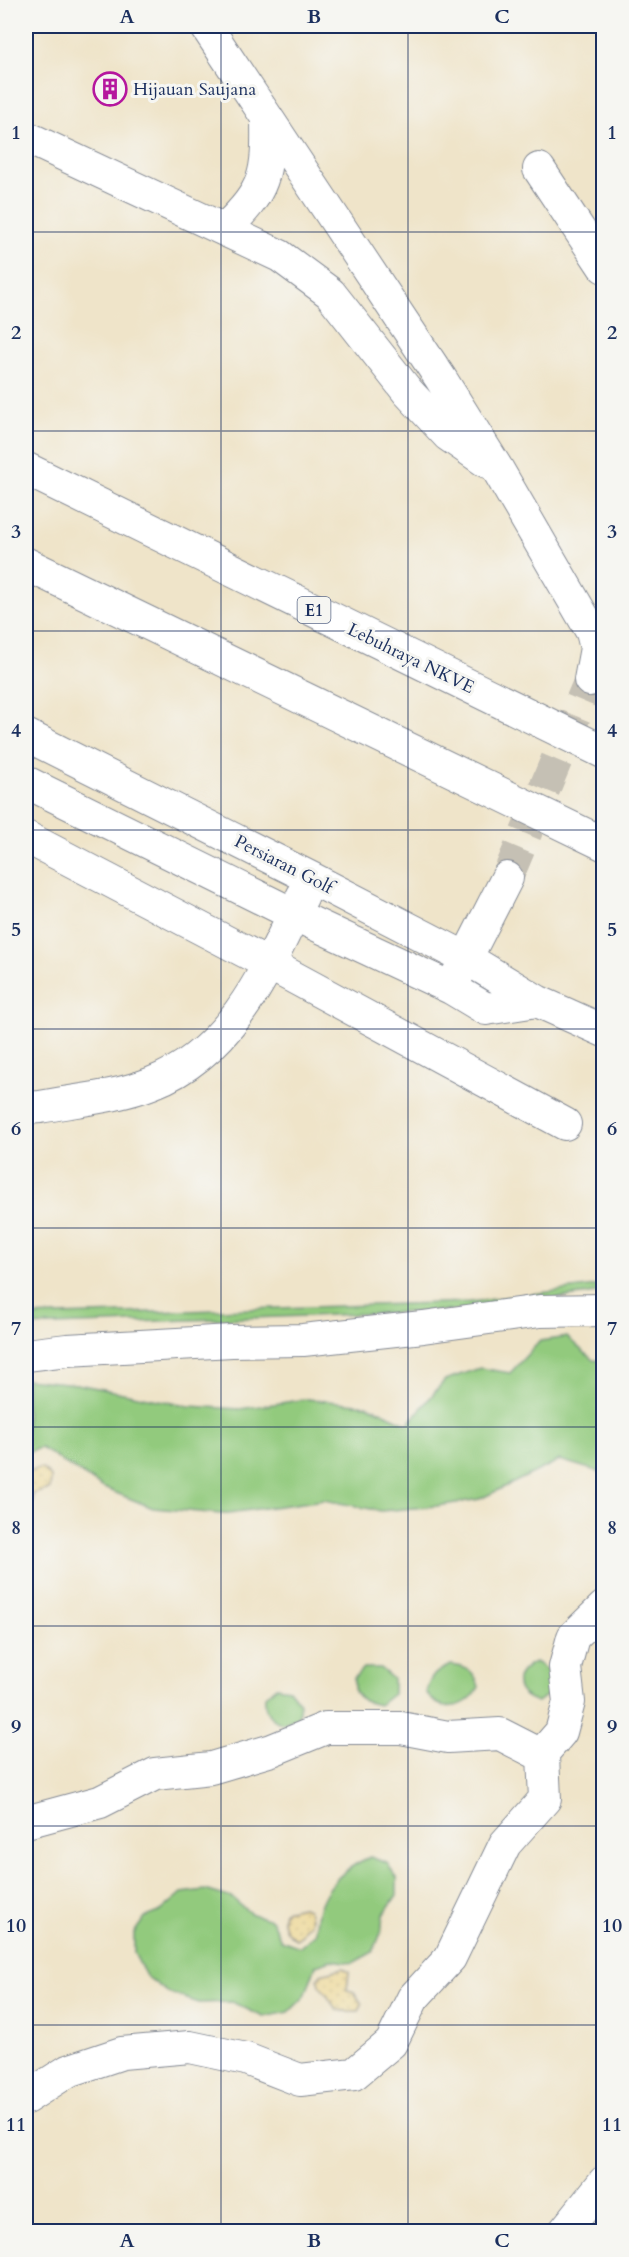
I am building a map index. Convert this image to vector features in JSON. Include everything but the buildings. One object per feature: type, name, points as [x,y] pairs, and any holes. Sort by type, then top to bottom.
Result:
[{"type":"highway","name":"Lebuhraya NKVE","points":[[26,469],[603,752]]},
{"type":"highway","points":[[26,564],[603,844]]},
{"type":"street","points":[[206,26],[441,379],[498,470],[592,632],[596,648],[590,680]]},
{"type":"street","points":[[225,229],[246,208],[261,186],[268,154],[267,119]]},
{"type":"street","points":[[26,137],[280,256],[330,293],[400,383],[448,435],[498,470]]},
{"type":"street","points":[[539,169],[603,267]]},
{"type":"street","name":"Persiaran Golf","points":[[26,735],[466,958],[537,1001],[603,1031]]},
{"type":"street","points":[[26,782],[293,914],[451,988],[486,1009],[537,1001]]},
{"type":"street","points":[[26,837],[269,964],[565,1124]]},
{"type":"street","points":[[26,1108],[126,1091],[153,1083],[187,1066],[210,1047],[233,1022],[269,964],[311,878]]},
{"type":"street","points":[[451,988],[507,878]]},
{"type":"street","points":[[26,1355],[67,1350],[232,1341],[303,1340],[540,1311],[603,1310]]},
{"type":"street","points":[[541,1755],[561,1732],[568,1702],[564,1667],[573,1637],[603,1607]]},
{"type":"street","points":[[26,1822],[100,1802],[155,1774],[211,1768],[272,1750],[326,1728],[401,1728],[448,1737],[500,1734],[543,1756],[545,1799],[505,1844],[450,1958],[413,1998],[391,2043],[354,2074],[300,2080],[246,2059],[190,2047],[123,2053],[69,2070],[26,2098]]},
{"type":"street","points":[[564,2232],[603,2182]]},
{"type":"green space","points":[[603,1285],[603,1292],[471,1310],[26,1326],[26,1316],[470,1302]]},
{"type":"green space","points":[[567,1337],[593,1360],[603,1361],[603,1473],[560,1460],[480,1499],[437,1506],[381,1511],[324,1500],[221,1514],[153,1508],[104,1488],[41,1448],[26,1452],[26,1379],[77,1384],[189,1406],[240,1409],[307,1399],[367,1405],[408,1424],[445,1380],[480,1368],[510,1373],[540,1341]]},
{"type":"green space","points":[[535,1662],[547,1671],[551,1683],[550,1693],[538,1702],[523,1694],[518,1684],[522,1672]]},
{"type":"green space","points":[[451,1665],[470,1671],[479,1687],[468,1700],[454,1706],[446,1706],[432,1700],[426,1693],[434,1675]]},
{"type":"green space","points":[[363,1668],[380,1668],[393,1679],[393,1694],[379,1705],[364,1701],[354,1692],[354,1678]]},
{"type":"green space","points":[[276,1687],[289,1689],[300,1703],[298,1717],[283,1724],[271,1717],[265,1706],[265,1696]]},
{"type":"green space","points":[[370,1857],[387,1863],[397,1878],[397,1895],[383,1915],[381,1933],[373,1952],[353,1963],[331,1960],[316,1965],[305,1996],[289,2012],[263,2017],[232,2002],[199,2003],[169,1993],[146,1976],[134,1953],[134,1933],[145,1917],[161,1911],[182,1893],[205,1890],[232,1898],[250,1913],[271,1920],[281,1940],[300,1947],[316,1933],[320,1908],[331,1886],[348,1869]]},
{"type":"sand","points":[[42,1468],[51,1477],[50,1489],[33,1494],[33,1503],[26,1508],[26,1469],[32,1471]]},
{"type":"sand","points":[[302,1907],[308,1909],[311,1916],[310,1923],[302,1935],[296,1939],[285,1927],[284,1911]]},
{"type":"sand","points":[[343,1968],[349,1972],[347,1990],[354,1992],[362,2004],[359,2011],[338,2010],[319,1986],[318,1979],[321,1974]]},
{"type":"tunnel","points":[[507,878],[590,680]]},
{"type":"place","name":"Hijauan Saujana","points":[[110,89]]}]
